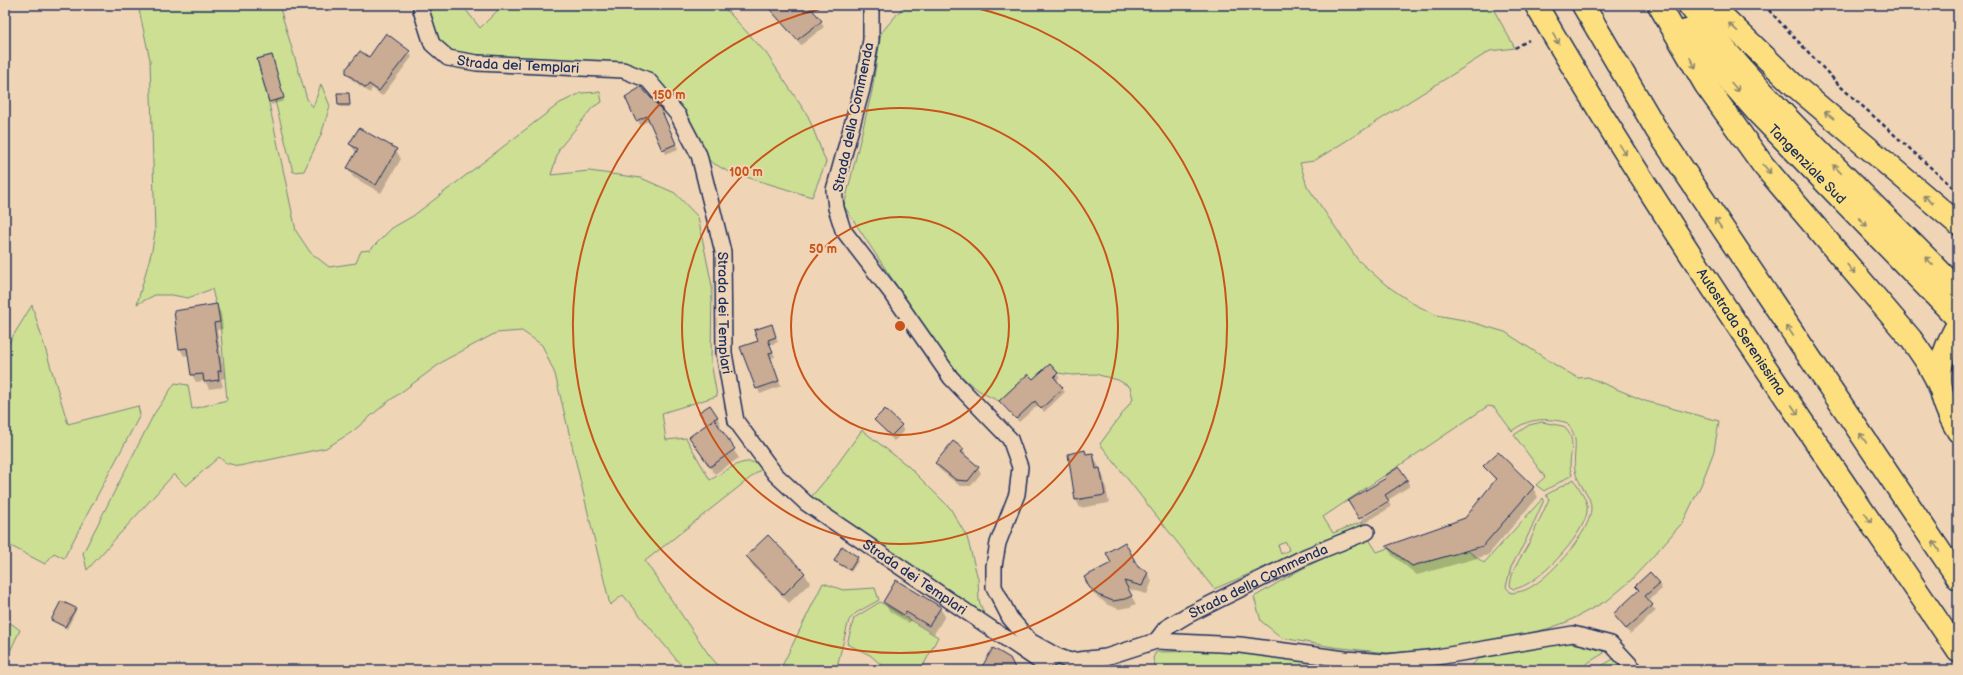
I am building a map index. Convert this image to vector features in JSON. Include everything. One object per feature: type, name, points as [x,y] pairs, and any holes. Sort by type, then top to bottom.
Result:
[{"type":"highway","name":"Autostrada Serenissima","points":[[1536,5],[1622,148],[1689,252],[1958,651]]},
{"type":"highway","points":[[1583,5],[1656,129],[1958,578]]},
{"type":"highway","points":[[1661,5],[1705,84],[1764,165],[1911,339],[1926,360],[1940,390],[1947,412],[1958,431]]},
{"type":"highway","name":"Tangenziale Sud","points":[[1661,5],[1758,113],[1952,293]]},
{"type":"highway","name":"Tangenziale Sud","points":[[1689,5],[1709,30],[1785,114],[1952,293],[1958,318]]},
{"type":"highway","points":[[1711,5],[1795,86],[1958,224]]},
{"type":"highway","points":[[1940,390],[1940,367],[1946,344],[1958,324]]},
{"type":"street","name":"Strada della Commenda","points":[[871,5],[870,47],[862,90],[834,190],[836,208],[843,230],[893,295],[951,378],[1010,439],[1020,467],[1017,494],[998,542],[994,566],[994,587],[1010,618],[1030,641],[1056,656],[1070,661],[1106,657],[1156,641],[1240,646],[1345,659],[1387,662],[1437,657],[1573,634],[1611,644],[1635,670]]},
{"type":"street","name":"Strada dei Templari","points":[[420,7],[432,44],[448,58],[477,63],[623,70],[648,80],[678,115],[699,155],[723,252],[724,353],[736,421],[775,474],[806,503],[1039,661],[1048,661],[1056,656]]},
{"type":"street","name":"Strada della Commenda","points":[[1156,641],[1166,628],[1186,616],[1307,556],[1367,532]]},
{"type":"path","points":[[1764,5],[1840,86],[1958,192]]},
{"type":"path","points":[[1515,48],[1529,40]]},
{"type":"green space","points":[[138,5],[279,5],[307,99],[313,107],[321,84],[330,106],[321,135],[304,171],[293,172],[275,101],[283,98],[272,55],[257,59],[269,103],[296,231],[310,252],[329,267],[356,263],[361,251],[370,250],[392,228],[413,216],[560,103],[581,93],[600,92],[602,102],[593,107],[559,149],[551,175],[589,171],[641,178],[675,193],[698,217],[712,286],[711,362],[717,396],[662,413],[666,440],[686,438],[710,480],[730,468],[743,463],[757,463],[764,467],[645,561],[709,655],[722,670],[685,670],[623,595],[610,605],[555,374],[542,345],[522,331],[496,333],[445,360],[385,404],[352,432],[326,448],[239,466],[226,463],[219,457],[186,486],[174,474],[87,570],[83,553],[154,414],[175,383],[188,385],[192,409],[227,400],[220,322],[212,289],[188,298],[172,295],[155,295],[137,304],[152,250],[155,232],[150,60]]},
{"type":"green space","points":[[423,5],[462,5],[480,28],[503,5],[722,5],[766,53],[808,116],[826,162],[812,197],[727,171],[699,155],[648,80],[477,63],[432,44]]},
{"type":"green space","points":[[905,5],[1491,5],[1515,48],[1490,51],[1314,161],[1300,163],[1307,186],[1358,260],[1386,285],[1414,304],[1436,315],[1464,320],[1505,332],[1578,378],[1588,377],[1645,401],[1719,421],[1714,451],[1701,485],[1683,522],[1627,584],[1608,600],[1567,622],[1547,629],[1494,641],[1426,651],[1387,653],[1333,647],[1282,638],[1261,621],[1254,597],[1296,572],[1367,536],[1377,552],[1388,548],[1412,566],[1467,550],[1484,563],[1543,498],[1544,500],[1525,542],[1511,567],[1506,587],[1511,593],[1517,592],[1529,588],[1542,579],[1560,562],[1578,540],[1585,529],[1591,509],[1591,504],[1587,494],[1576,475],[1574,463],[1575,439],[1570,428],[1565,422],[1537,420],[1524,424],[1512,431],[1494,407],[1488,406],[1323,517],[1333,533],[1362,522],[1365,529],[1317,545],[1214,589],[1100,444],[1133,399],[1130,387],[1118,380],[1095,374],[1072,375],[1058,373],[1050,364],[1033,379],[1028,374],[999,401],[983,393],[968,382],[942,355],[844,206],[872,91],[881,33]],"holes":[[[1286,542],[1289,550],[1281,554],[1278,545]]]},
{"type":"green space","points":[[32,305],[68,424],[138,406],[140,415],[64,558],[54,553],[45,564],[5,543],[5,349]]},
{"type":"green space","points":[[1542,422],[1563,426],[1571,438],[1572,444],[1570,468],[1572,475],[1544,491],[1536,485],[1545,477],[1514,435],[1529,425]]},
{"type":"green space","points":[[862,430],[908,466],[950,508],[967,537],[978,579],[979,601],[989,626],[806,503],[828,477]]},
{"type":"green space","points":[[1574,479],[1587,503],[1587,512],[1584,522],[1558,559],[1534,580],[1513,589],[1510,586],[1512,574],[1529,543],[1549,499],[1546,495]]},
{"type":"green space","points":[[823,583],[843,590],[875,588],[879,600],[856,613],[849,620],[836,670],[788,670],[782,666]]},
{"type":"green space","points":[[880,602],[938,637],[921,670],[887,670],[870,655],[847,644],[854,618]]},
{"type":"green space","points":[[5,619],[20,630],[5,662]]},
{"type":"green space","points":[[1561,642],[1603,647],[1604,653],[1576,670],[1467,670],[1478,659]]},
{"type":"green space","points":[[1235,651],[1341,665],[1352,668],[1345,670],[1156,670],[1153,658],[1156,652]]},
{"type":"green space","points":[[1618,656],[1629,670],[1595,670]]},
{"type":"building","points":[[766,5],[808,5],[822,21],[797,40]]},
{"type":"building","points":[[386,33],[410,51],[379,91],[369,84],[366,88],[346,73],[346,69],[360,51],[369,57]]},
{"type":"building","points":[[272,55],[284,98],[269,102],[257,59]]},
{"type":"building","points":[[641,87],[661,109],[676,144],[662,150],[647,116],[636,121],[625,97]]},
{"type":"building","points":[[337,93],[349,93],[350,105],[338,105]]},
{"type":"building","points":[[359,128],[397,149],[376,185],[347,168],[358,149],[349,144]]},
{"type":"building","points":[[217,304],[220,322],[214,323],[221,371],[218,371],[219,380],[204,382],[203,374],[191,375],[187,348],[179,349],[174,311]]},
{"type":"building","points":[[772,324],[776,337],[768,340],[773,352],[769,353],[779,381],[756,389],[740,347],[758,341],[754,330]]},
{"type":"building","points":[[1050,364],[1058,373],[1054,377],[1063,388],[1041,409],[1035,401],[1016,419],[999,401],[1028,374],[1033,379]]},
{"type":"building","points":[[710,405],[718,417],[707,424],[699,412]]},
{"type":"building","points":[[885,409],[902,425],[891,436],[874,420]]},
{"type":"building","points":[[714,419],[735,449],[710,467],[689,437]]},
{"type":"building","points":[[953,441],[964,449],[961,452],[979,467],[968,481],[956,480],[935,463]]},
{"type":"building","points":[[1085,450],[1086,454],[1093,453],[1096,469],[1100,468],[1105,495],[1075,500],[1068,454]]},
{"type":"building","points":[[1498,452],[1534,487],[1483,546],[1412,566],[1386,546],[1465,518],[1496,479],[1483,466]]},
{"type":"building","points":[[1399,467],[1408,480],[1385,495],[1389,501],[1359,519],[1348,501],[1386,478],[1385,476]]},
{"type":"building","points":[[768,535],[805,573],[783,595],[746,556]]},
{"type":"building","points":[[1125,542],[1138,567],[1148,572],[1142,586],[1124,581],[1132,596],[1113,601],[1098,595],[1089,587],[1084,577],[1111,563],[1106,553]]},
{"type":"building","points":[[842,546],[858,557],[850,570],[834,561]]},
{"type":"building","points":[[1650,572],[1660,583],[1645,596],[1653,605],[1626,629],[1613,614],[1639,590],[1635,586]]},
{"type":"building","points":[[896,580],[941,607],[929,626],[906,612],[904,615],[883,602]]},
{"type":"building","points":[[61,601],[76,608],[65,627],[51,620]]},
{"type":"building","points":[[993,648],[1010,658],[1016,670],[980,670]]}]
